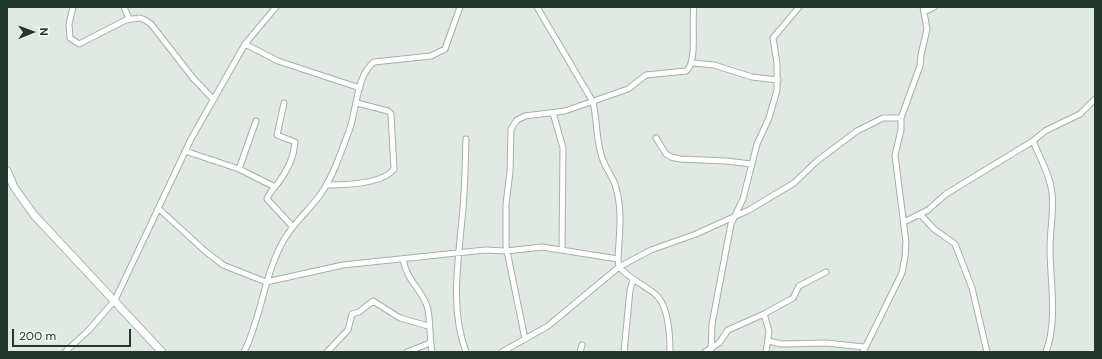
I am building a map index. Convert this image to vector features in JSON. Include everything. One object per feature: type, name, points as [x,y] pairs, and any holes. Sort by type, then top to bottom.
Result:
[{"type":"street","points":[[73,7],[68,31],[70,38],[79,44],[110,27],[129,19],[140,18],[151,24],[193,78],[213,99]]},
{"type":"street","points":[[124,7],[129,19]]},
{"type":"street","points":[[65,352],[89,330],[115,300],[185,151],[213,99],[245,44],[270,9],[276,7]]},
{"type":"street","points":[[244,352],[260,310],[266,282],[285,238],[327,185],[349,130],[357,103],[362,77],[367,67],[374,62],[431,56],[445,49],[460,7]]},
{"type":"street","points":[[537,7],[593,102],[600,153],[605,168],[616,186],[620,204],[619,267],[633,280],[655,294],[660,300],[668,324],[670,352]]},
{"type":"street","points":[[525,339],[506,251],[506,204],[510,172],[511,129],[517,120],[525,116],[565,111],[593,102],[628,89],[646,76],[686,71],[693,63],[692,30],[694,7]]},
{"type":"street","points":[[711,350],[712,324],[716,293],[726,242],[733,218],[743,199],[757,144],[769,118],[777,90],[778,80],[773,38],[799,7]]},
{"type":"street","points":[[768,341],[782,344],[826,343],[863,349],[902,272],[906,242],[895,155],[901,130],[901,118],[920,66],[927,29],[924,10],[934,7]]},
{"type":"street","points":[[245,44],[278,61],[360,88]]},
{"type":"street","points":[[693,63],[714,65],[752,77],[778,80]]},
{"type":"street","points":[[904,222],[936,204],[946,194],[1033,141],[1045,131],[1080,114],[1095,99]]},
{"type":"street","points":[[284,103],[277,135],[296,142],[295,149],[292,161],[269,194],[268,199],[293,227]]},
{"type":"street","points":[[327,185],[369,181],[391,172],[394,169],[391,114],[388,111],[357,103]]},
{"type":"street","points":[[553,113],[563,148],[562,248]]},
{"type":"street","points":[[502,352],[548,326],[619,267],[651,250],[696,234],[763,203],[794,184],[817,161],[857,131],[884,118],[901,118]]},
{"type":"street","points":[[239,169],[256,121]]},
{"type":"street","points":[[656,138],[666,154],[671,157],[680,159],[726,161],[751,164]]},
{"type":"street","points":[[466,139],[462,219],[458,253],[458,321],[466,352]]},
{"type":"street","points":[[1033,141],[1048,175],[1052,193],[1050,261],[1053,299],[1052,328],[1046,352]]},
{"type":"street","points":[[185,151],[239,169],[275,187]]},
{"type":"street","points":[[7,171],[14,186],[34,215],[162,352]]},
{"type":"street","points":[[158,208],[205,251],[223,265],[266,282],[343,265],[485,250],[506,251],[542,247],[562,248],[618,259]]},
{"type":"street","points":[[920,214],[934,229],[954,244],[956,248],[972,288],[987,352]]},
{"type":"street","points":[[403,259],[404,270],[427,307],[432,352]]},
{"type":"street","points":[[705,352],[711,350],[719,343],[728,330],[764,314],[793,298],[799,286],[826,272]]},
{"type":"street","points":[[624,352],[630,290],[633,280]]},
{"type":"street","points":[[327,352],[348,330],[352,314],[359,312],[373,301],[400,318],[428,326]]},
{"type":"street","points":[[764,314],[769,331],[766,352]]},
{"type":"street","points":[[407,352],[430,343]]},
{"type":"street","points":[[580,352],[582,345]]}]
